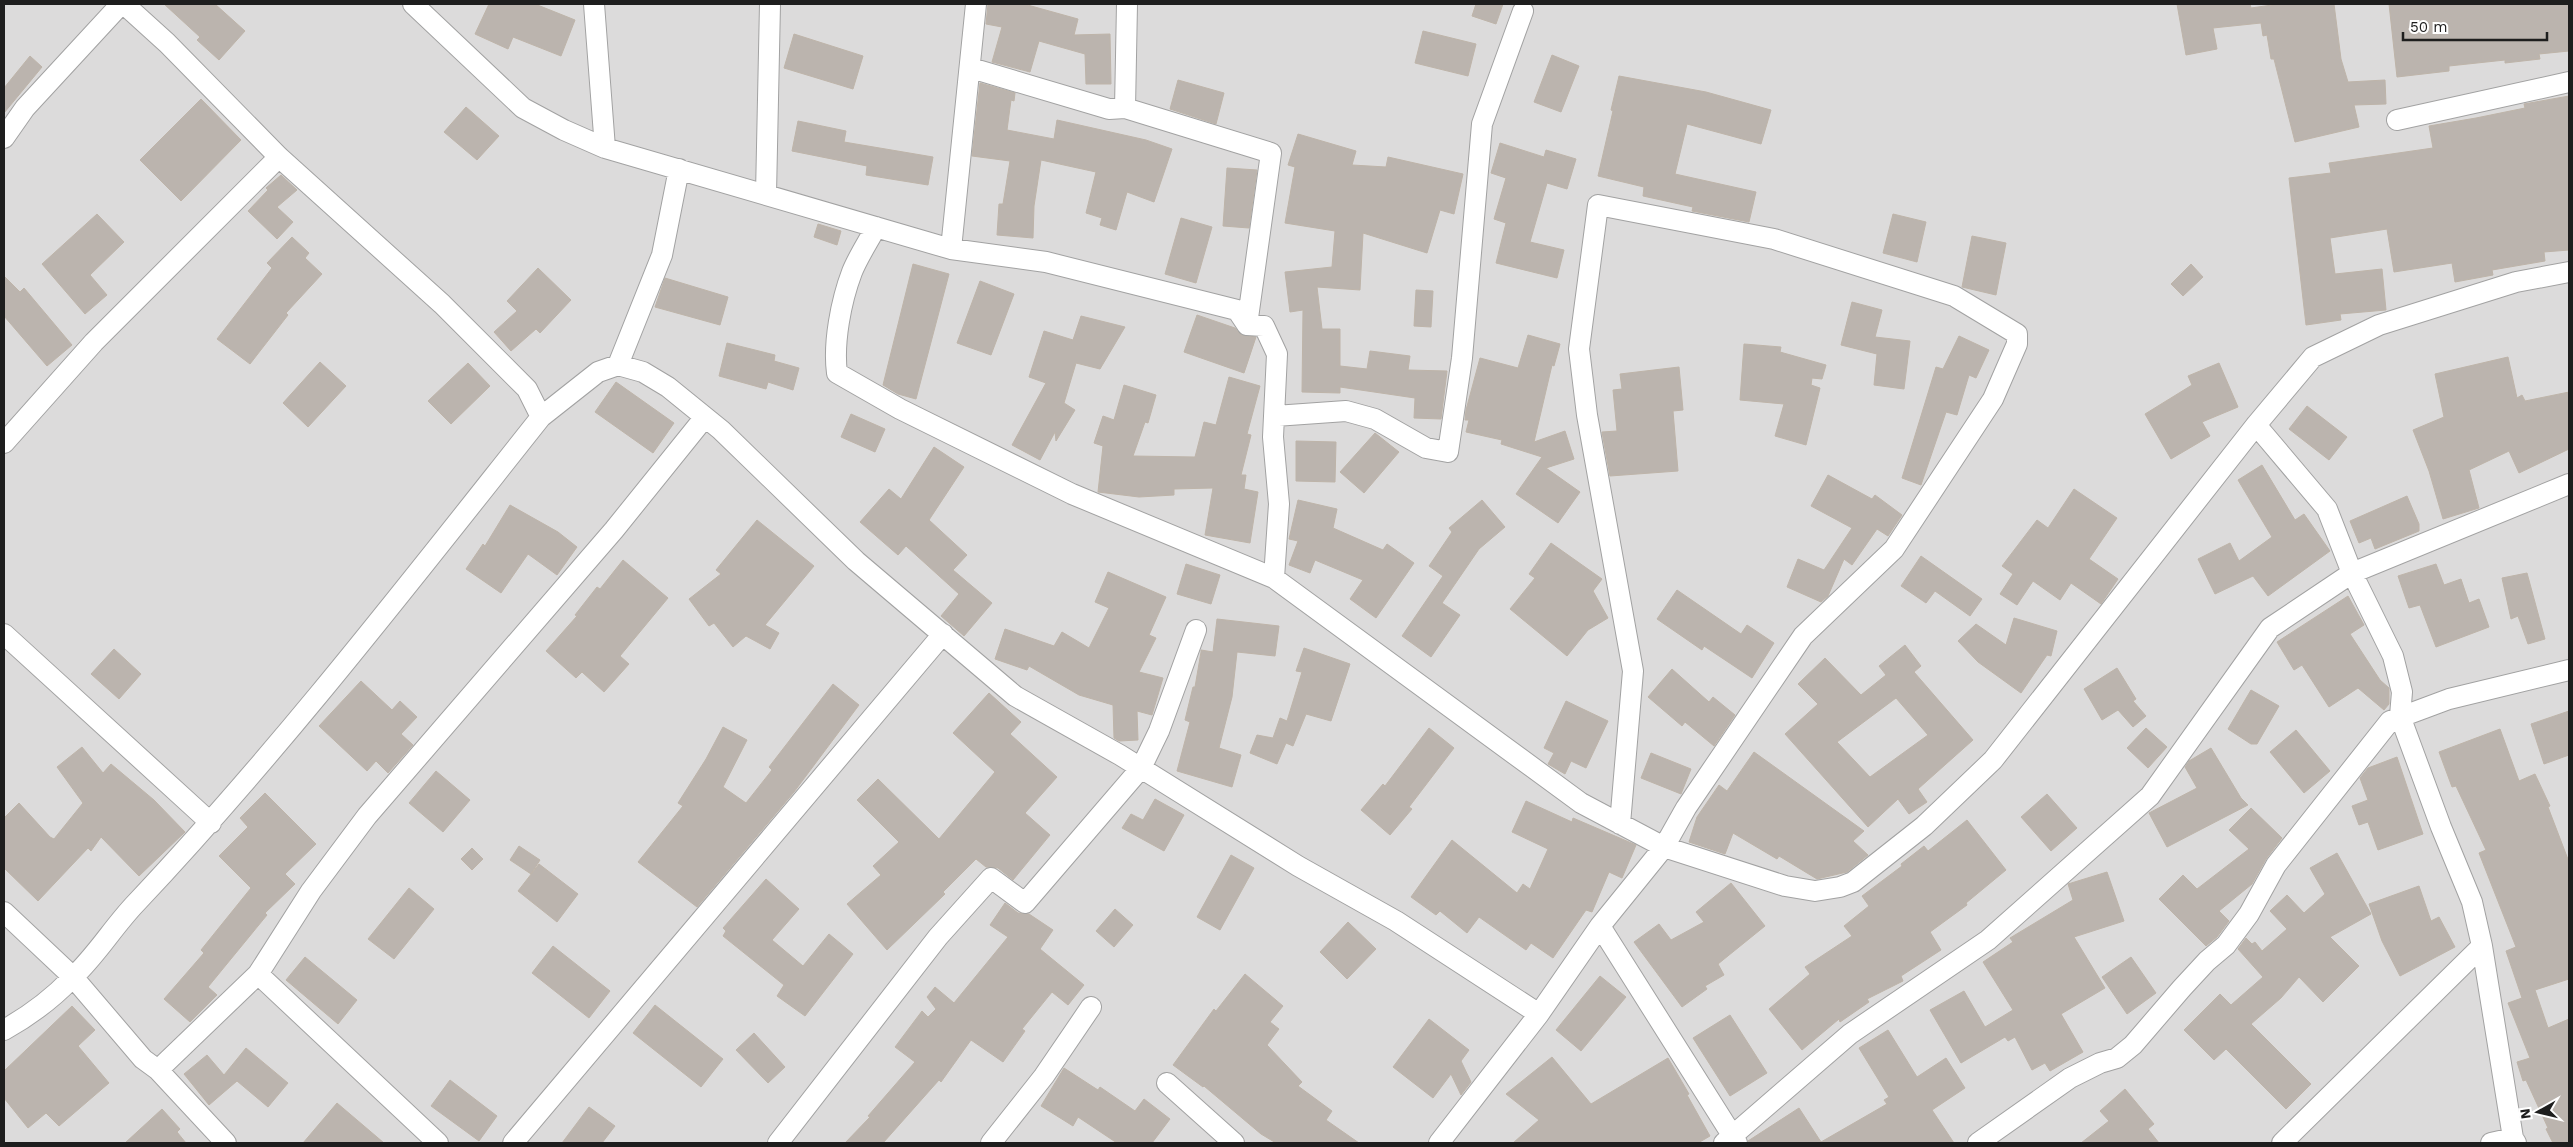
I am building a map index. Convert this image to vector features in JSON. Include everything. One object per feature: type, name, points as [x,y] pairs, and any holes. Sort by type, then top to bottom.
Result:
[{"type":"street","points":[[4,138],[25,108],[123,4],[168,43],[279,156],[442,304],[527,389],[541,417]]},
{"type":"street","points":[[413,4],[523,108],[564,130],[605,148],[950,249],[1046,262],[1238,310],[1247,325]]},
{"type":"street","points":[[594,4],[605,148]]},
{"type":"street","points":[[766,194],[770,4]]},
{"type":"street","points":[[950,249],[971,68],[976,4]]},
{"type":"street","points":[[1125,108],[1127,4]]},
{"type":"street","points":[[1275,416],[1346,411],[1375,419],[1426,448],[1448,452],[1462,358],[1482,124],[1523,12]]},
{"type":"street","points":[[971,68],[1109,109],[1125,108],[1271,153],[1247,325]]},
{"type":"street","points":[[2397,120],[2569,82]]},
{"type":"street","points":[[4,443],[94,342],[279,156]]},
{"type":"street","points":[[618,365],[662,255],[679,169]]},
{"type":"street","points":[[1439,1143],[1539,1014],[1600,926],[1664,847],[1686,808],[1803,636],[1894,549],[1992,399],[2017,344],[2017,334],[1954,296],[1774,239],[1598,206],[1579,349],[1587,415],[1633,671],[1620,824]]},
{"type":"street","points":[[876,227],[852,272],[838,330],[835,358],[837,373],[900,408],[1072,494],[1274,578],[1581,803],[1620,824],[1664,847],[1784,886],[1815,891],[1840,887],[1853,882],[1924,826],[1993,760],[2256,424],[2313,357],[2379,325],[2516,282],[2569,272]]},
{"type":"street","points":[[1247,325],[1264,326],[1277,354],[1273,437],[1279,504],[1274,578]]},
{"type":"street","points":[[4,1030],[28,1017],[73,978],[116,923],[211,823],[315,700],[541,417],[598,372],[618,365],[643,372],[668,387],[705,417],[856,561],[1015,696],[1141,768],[1298,866],[1396,921],[1539,1014]]},
{"type":"street","points":[[158,1070],[258,974],[311,891],[367,816],[614,530],[705,417]]},
{"type":"street","points":[[2256,424],[2327,509],[2352,573],[2393,656],[2402,692],[2400,716],[2440,827],[2472,902],[2482,946],[2514,1140],[2491,1143]]},
{"type":"street","points":[[1600,926],[1731,1140],[1850,1034],[1988,940],[2150,796],[2270,628],[2352,573],[2569,484]]},
{"type":"street","points":[[778,1143],[938,937],[991,878],[1025,903],[1141,768],[1159,731],[1196,630]]},
{"type":"street","points":[[4,634],[211,823]]},
{"type":"street","points":[[513,1143],[943,634]]},
{"type":"street","points":[[1978,1143],[2070,1078],[2117,1058],[2133,1045],[2201,968],[2226,946],[2249,914],[2276,864],[2375,737],[2390,721],[2449,699],[2569,670]]},
{"type":"street","points":[[4,912],[73,978],[143,1059],[158,1070],[226,1143]]},
{"type":"street","points":[[2282,1143],[2482,946]]},
{"type":"street","points":[[258,974],[438,1143]]},
{"type":"street","points":[[991,1143],[1044,1076],[1091,1007]]},
{"type":"street","points":[[1166,1082],[1234,1143]]},
{"type":"shaded area","points":[[4,4],[2569,4],[2569,1143],[4,1143]]},
{"type":"building","points":[[164,4],[215,4],[245,31],[219,60],[197,40],[200,37]]},
{"type":"building","points":[[489,4],[535,4],[575,20],[561,56],[513,37],[508,49],[475,34]]},
{"type":"building","points":[[988,4],[1024,4],[1078,19],[1074,35],[1110,34],[1111,84],[1086,84],[1085,54],[1039,41],[1030,72],[992,62],[1002,27],[986,24]]},
{"type":"building","points":[[1476,4],[1503,4],[1496,24],[1472,16]]},
{"type":"building","points":[[2177,4],[2250,4],[2251,8],[2279,4],[2334,4],[2341,59],[2348,82],[2385,80],[2386,104],[2354,105],[2359,127],[2295,142],[2274,59],[2271,59],[2267,35],[2263,36],[2261,23],[2213,28],[2217,49],[2186,55]]},
{"type":"building","points":[[2389,4],[2569,4],[2569,51],[2539,54],[2540,59],[2505,63],[2505,60],[2449,66],[2449,71],[2397,77]]},
{"type":"building","points":[[1423,31],[1476,44],[1468,76],[1415,63]]},
{"type":"building","points":[[794,34],[863,56],[853,89],[784,68]]},
{"type":"building","points":[[1552,55],[1579,66],[1561,112],[1534,102]]},
{"type":"building","points":[[30,56],[42,67],[4,113],[4,88]]},
{"type":"building","points":[[1619,76],[1706,92],[1771,110],[1761,144],[1687,124],[1675,174],[1756,192],[1749,222],[1692,211],[1693,207],[1643,196],[1644,187],[1598,176]]},
{"type":"building","points":[[1178,80],[1224,93],[1216,124],[1170,109]]},
{"type":"building","points":[[980,83],[1015,93],[1014,101],[1011,100],[1007,130],[1054,139],[1057,120],[1146,140],[1172,149],[1154,202],[1127,192],[1116,230],[1100,225],[1102,218],[1086,213],[1096,172],[1041,160],[1034,206],[1033,238],[997,235],[999,204],[1003,204],[1010,161],[972,156]]},
{"type":"building","points":[[2569,96],[2569,250],[2544,252],[2545,261],[2492,270],[2493,275],[2455,282],[2452,263],[2394,272],[2387,229],[2330,238],[2335,274],[2382,269],[2386,310],[2340,314],[2341,320],[2306,325],[2289,178],[2331,173],[2329,163],[2433,148],[2429,126],[2525,108],[2524,104]]},
{"type":"building","points":[[201,99],[241,140],[181,201],[140,160]]},
{"type":"building","points":[[466,107],[499,136],[477,160],[444,132]]},
{"type":"building","points":[[798,121],[846,131],[844,142],[933,157],[928,185],[866,175],[867,166],[792,151]]},
{"type":"building","points":[[1298,134],[1356,151],[1352,165],[1386,167],[1388,157],[1463,174],[1454,214],[1440,210],[1427,253],[1363,233],[1360,290],[1317,287],[1322,329],[1340,329],[1340,366],[1367,369],[1370,351],[1410,356],[1408,370],[1447,371],[1441,419],[1414,418],[1415,398],[1340,387],[1340,393],[1302,392],[1303,310],[1290,312],[1285,272],[1332,267],[1335,231],[1285,223],[1295,167],[1288,165]]},
{"type":"building","points":[[1500,143],[1544,157],[1546,150],[1576,159],[1567,189],[1547,183],[1530,242],[1564,250],[1557,278],[1496,263],[1506,223],[1494,219],[1506,178],[1491,173]]},
{"type":"building","points":[[1227,168],[1257,170],[1249,228],[1223,226]]},
{"type":"building","points":[[281,175],[297,190],[277,207],[293,222],[277,239],[248,211],[268,190],[266,188]]},
{"type":"building","points":[[97,214],[124,242],[90,275],[107,295],[85,314],[42,264]]},
{"type":"building","points":[[1893,214],[1926,222],[1917,262],[1883,253]]},
{"type":"building","points":[[1181,218],[1212,227],[1196,283],[1165,274]]},
{"type":"building","points":[[818,224],[841,231],[837,245],[814,237]]},
{"type":"building","points":[[1972,236],[2006,243],[1996,295],[1962,287]]},
{"type":"building","points":[[292,237],[309,253],[305,258],[322,274],[286,313],[288,315],[250,364],[217,339],[272,268],[267,263]]},
{"type":"building","points":[[913,264],[949,274],[916,399],[898,394],[883,385]]},
{"type":"building","points":[[2191,264],[2203,277],[2183,296],[2171,284]]},
{"type":"building","points":[[538,268],[571,300],[540,333],[536,329],[511,351],[494,332],[517,311],[507,301]]},
{"type":"building","points":[[4,276],[20,292],[24,288],[72,345],[47,366],[4,316]]},
{"type":"building","points":[[665,278],[728,297],[720,325],[655,307]]},
{"type":"building","points":[[980,281],[1014,294],[991,355],[957,343]]},
{"type":"building","points":[[1416,290],[1433,291],[1431,327],[1414,326]]},
{"type":"building","points":[[1852,302],[1882,310],[1875,337],[1910,341],[1904,389],[1874,385],[1877,354],[1841,345]]},
{"type":"building","points":[[1197,315],[1235,328],[1241,335],[1256,337],[1244,373],[1184,352]]},
{"type":"building","points":[[1081,316],[1125,327],[1100,369],[1076,363],[1064,403],[1075,410],[1056,441],[1055,432],[1040,460],[1012,445],[1046,383],[1029,377],[1044,331],[1073,340]]},
{"type":"building","points":[[1528,335],[1560,344],[1554,366],[1552,365],[1534,442],[1565,431],[1574,459],[1546,468],[1580,492],[1558,523],[1516,494],[1542,457],[1501,444],[1502,440],[1466,432],[1469,420],[1465,420],[1466,410],[1480,358],[1518,368]]},
{"type":"building","points":[[1959,336],[1989,350],[1976,378],[1969,375],[1957,415],[1946,412],[1921,485],[1902,478],[1936,367],[1943,369]]},
{"type":"building","points":[[727,343],[775,355],[774,361],[799,368],[793,390],[768,382],[766,389],[719,376]]},
{"type":"building","points":[[1744,344],[1781,347],[1780,352],[1826,365],[1822,379],[1812,378],[1811,385],[1820,388],[1806,445],[1775,436],[1784,404],[1740,400]]},
{"type":"building","points":[[2508,357],[2517,398],[2522,395],[2525,401],[2569,392],[2569,449],[2519,473],[2509,451],[2469,470],[2479,508],[2443,519],[2429,471],[2413,430],[2444,417],[2435,374]]},
{"type":"building","points":[[320,362],[346,386],[308,427],[283,403]]},
{"type":"building","points":[[468,363],[490,386],[451,424],[428,401]]},
{"type":"building","points":[[2219,363],[2238,407],[2202,422],[2210,436],[2171,459],[2145,414],[2192,385],[2188,376]]},
{"type":"building","points":[[1679,367],[1683,410],[1673,411],[1678,471],[1610,476],[1602,432],[1617,431],[1613,390],[1622,389],[1620,374]]},
{"type":"building","points":[[1229,377],[1260,386],[1247,434],[1251,435],[1241,475],[1246,475],[1244,489],[1258,492],[1250,543],[1205,535],[1213,488],[1174,489],[1174,495],[1139,497],[1098,492],[1103,446],[1094,443],[1103,416],[1114,420],[1124,385],[1156,395],[1148,423],[1145,422],[1133,456],[1195,457],[1204,422],[1216,425]]},
{"type":"building","points":[[616,382],[674,423],[653,453],[595,412]]},
{"type":"building","points":[[2307,406],[2347,437],[2329,460],[2289,429]]},
{"type":"building","points":[[851,414],[885,429],[875,452],[841,437]]},
{"type":"building","points":[[1375,433],[1399,452],[1364,493],[1340,472]]},
{"type":"building","points":[[1296,441],[1336,442],[1335,482],[1296,481]]},
{"type":"building","points":[[934,447],[964,467],[929,520],[967,555],[953,570],[992,603],[964,636],[941,616],[959,594],[906,546],[898,555],[860,522],[889,489],[901,499]]},
{"type":"building","points":[[2262,465],[2295,520],[2304,514],[2330,551],[2268,596],[2253,576],[2215,594],[2198,559],[2230,543],[2239,561],[2272,537],[2238,480]]},
{"type":"building","points":[[1828,475],[1872,499],[1875,495],[1902,515],[1888,536],[1877,529],[1852,565],[1844,559],[1828,596],[1821,602],[1787,587],[1798,559],[1824,570],[1852,528],[1811,506]]},
{"type":"building","points":[[2074,489],[2117,518],[2089,559],[2118,579],[2101,604],[2071,583],[2060,600],[2033,581],[2017,605],[2000,594],[2013,574],[2002,566],[2037,520],[2048,528]]},
{"type":"building","points":[[2407,496],[2419,524],[2419,531],[2375,549],[2371,538],[2359,543],[2350,521]]},
{"type":"building","points":[[1298,500],[1337,509],[1333,528],[1383,550],[1387,544],[1414,563],[1376,618],[1350,599],[1363,580],[1315,560],[1310,573],[1289,565],[1298,541],[1289,539]]},
{"type":"building","points":[[1482,500],[1505,527],[1479,549],[1442,603],[1460,615],[1431,657],[1402,636],[1443,576],[1429,566],[1452,532],[1449,528]]},
{"type":"building","points":[[510,505],[558,532],[577,547],[557,575],[528,554],[501,593],[466,569],[483,544],[485,546]]},
{"type":"building","points":[[757,520],[814,566],[765,625],[779,633],[770,649],[746,636],[733,647],[714,623],[709,626],[689,599],[721,574],[716,570]]},
{"type":"building","points":[[1551,543],[1602,579],[1593,591],[1608,618],[1588,630],[1567,656],[1510,609],[1535,578],[1529,574]]},
{"type":"building","points":[[1921,556],[1982,599],[1970,616],[1935,591],[1926,603],[1901,586]]},
{"type":"building","points":[[623,560],[668,598],[620,656],[629,664],[604,692],[582,672],[576,678],[546,651],[577,616],[575,615],[597,587],[600,589]]},
{"type":"building","points":[[1186,564],[1220,575],[1211,604],[1177,594]]},
{"type":"building","points":[[2436,564],[2444,585],[2461,579],[2469,603],[2479,599],[2489,627],[2436,647],[2420,605],[2409,608],[2398,576]]},
{"type":"building","points":[[1108,572],[1166,597],[1149,635],[1156,638],[1139,672],[1163,678],[1152,715],[1137,711],[1138,740],[1119,741],[1114,738],[1113,705],[1079,695],[1029,666],[1027,670],[995,659],[1005,629],[1054,646],[1062,632],[1089,648],[1109,608],[1095,602]]},
{"type":"building","points":[[2527,573],[2545,639],[2528,644],[2518,616],[2511,619],[2502,578]]},
{"type":"building","points":[[1677,590],[1741,634],[1747,625],[1774,643],[1752,678],[1704,646],[1702,650],[1657,619]]},
{"type":"building","points":[[2348,596],[2364,625],[2350,634],[2380,680],[2389,688],[2389,704],[2384,710],[2358,688],[2329,707],[2302,665],[2294,670],[2277,642]]},
{"type":"building","points":[[2014,618],[2057,631],[2051,656],[2047,655],[2021,693],[1978,662],[1958,641],[1976,624],[2006,645]]},
{"type":"building","points":[[1217,619],[1279,626],[1275,656],[1237,652],[1232,697],[1219,748],[1241,755],[1232,787],[1177,771],[1190,722],[1185,720],[1193,687],[1195,687],[1201,650],[1213,652]]},
{"type":"building","points":[[1905,645],[1921,666],[1914,672],[1973,740],[1918,789],[1927,802],[1909,814],[1898,799],[1868,827],[1785,734],[1818,704],[1798,684],[1825,658],[1861,695],[1886,675],[1879,666]],"holes":[[[1896,698],[1928,735],[1870,777],[1837,742]]]},
{"type":"building","points":[[1304,648],[1350,664],[1331,721],[1306,714],[1293,746],[1286,743],[1277,764],[1250,753],[1257,735],[1273,738],[1280,718],[1287,721],[1302,672],[1296,671]]},
{"type":"building","points":[[114,649],[141,674],[119,699],[91,674]]},
{"type":"building","points":[[2117,668],[2136,699],[2133,701],[2146,716],[2133,727],[2118,710],[2102,720],[2084,689]]},
{"type":"building","points":[[1672,669],[1709,702],[1713,697],[1735,715],[1714,746],[1685,722],[1682,726],[1648,697]]},
{"type":"building","points":[[361,681],[392,710],[400,701],[417,717],[401,734],[413,745],[388,773],[376,761],[367,771],[319,726]]},
{"type":"building","points":[[833,684],[859,705],[794,792],[697,907],[638,862],[683,806],[678,803],[706,759],[723,727],[747,740],[723,787],[746,803],[772,770],[769,767]]},
{"type":"building","points":[[2251,690],[2279,706],[2257,744],[2251,744],[2228,729]]},
{"type":"building","points":[[989,693],[1021,722],[1010,734],[1057,777],[1025,813],[1050,835],[1013,880],[998,868],[986,867],[976,859],[943,892],[945,894],[887,950],[847,904],[881,875],[873,866],[899,842],[857,800],[878,779],[939,839],[995,772],[953,733]]},
{"type":"building","points":[[1566,701],[1608,721],[1586,768],[1571,761],[1565,774],[1548,764],[1554,753],[1544,748]]},
{"type":"building","points":[[2569,711],[2569,755],[2544,764],[2531,724]]},
{"type":"building","points":[[1429,728],[1454,748],[1409,807],[1412,809],[1390,835],[1361,810],[1383,784],[1385,786]]},
{"type":"building","points":[[2146,728],[2167,747],[2148,768],[2127,748]]},
{"type":"building","points":[[2500,729],[2519,781],[2535,774],[2550,806],[2548,807],[2569,862],[2569,979],[2535,990],[2548,1028],[2569,1019],[2569,1143],[2553,1143],[2526,1080],[2523,1081],[2517,1062],[2530,1058],[2508,1003],[2522,998],[2506,951],[2516,947],[2479,853],[2486,850],[2456,786],[2452,787],[2439,752]]},
{"type":"building","points":[[2296,730],[2330,771],[2304,793],[2270,752]]},
{"type":"building","points":[[82,747],[103,773],[111,764],[154,800],[185,832],[139,876],[101,837],[91,851],[88,848],[38,901],[4,868],[4,818],[19,803],[54,839],[83,803],[57,767]]},
{"type":"building","points":[[2211,748],[2241,798],[2248,805],[2167,847],[2149,813],[2197,788],[2185,767],[2189,761]]},
{"type":"building","points":[[1754,752],[1864,831],[1853,841],[1868,855],[1847,872],[1817,879],[1779,856],[1777,859],[1733,833],[1725,854],[1689,842],[1697,817],[1719,785],[1727,791]]},
{"type":"building","points":[[1651,753],[1691,769],[1681,794],[1641,778]]},
{"type":"building","points":[[2397,757],[2423,834],[2378,850],[2368,822],[2359,825],[2352,806],[2368,800],[2360,778],[2368,768]]},
{"type":"building","points":[[436,771],[470,800],[443,832],[409,803]]},
{"type":"building","points":[[265,793],[316,844],[285,874],[295,884],[265,913],[267,915],[208,987],[217,995],[190,1022],[164,999],[204,953],[201,950],[251,888],[219,856],[248,827],[240,818]]},
{"type":"building","points":[[2047,794],[2077,828],[2051,851],[2021,817]]},
{"type":"building","points":[[1155,799],[1184,815],[1164,851],[1122,828],[1131,814],[1143,820]]},
{"type":"building","points":[[1526,801],[1572,822],[1573,818],[1636,845],[1622,878],[1609,872],[1592,912],[1586,910],[1553,958],[1531,943],[1526,950],[1479,917],[1467,933],[1440,911],[1436,915],[1411,897],[1452,840],[1517,893],[1523,884],[1530,889],[1548,849],[1512,832]]},
{"type":"building","points":[[2251,808],[2282,838],[2266,859],[2252,884],[2219,911],[2229,921],[2217,937],[2206,946],[2159,899],[2183,875],[2197,889],[2249,849],[2229,830]]},
{"type":"building","points":[[1967,820],[2006,870],[1966,903],[1967,905],[1930,932],[1941,950],[1901,976],[1903,981],[1867,999],[1869,1002],[1840,1022],[1839,1019],[1802,1050],[1769,1009],[1810,974],[1805,967],[1852,936],[1844,926],[1869,906],[1862,896],[1902,866],[1901,864],[1924,846],[1928,851]]},
{"type":"building","points":[[519,846],[540,860],[531,874],[510,860]]},
{"type":"building","points":[[472,848],[483,859],[472,870],[461,859]]},
{"type":"building","points":[[2337,853],[2371,914],[2330,937],[2359,966],[2323,1002],[2299,977],[2281,998],[2251,1024],[2311,1084],[2286,1109],[2226,1049],[2214,1060],[2184,1030],[2220,994],[2231,1005],[2263,977],[2238,949],[2246,938],[2252,944],[2255,942],[2262,951],[2287,929],[2270,911],[2287,895],[2304,913],[2325,894],[2310,868]]},
{"type":"building","points":[[1231,855],[1254,868],[1220,930],[1197,917]]},
{"type":"building","points":[[539,864],[578,894],[557,922],[518,891]]},
{"type":"building","points":[[2107,872],[2124,921],[2074,937],[2105,988],[2061,1014],[2083,1052],[2050,1071],[2045,1063],[2032,1070],[2015,1037],[2008,1041],[2005,1037],[1961,1063],[1930,1010],[1964,991],[1985,1027],[2013,1010],[1983,962],[2013,942],[2010,938],[2073,900],[2068,884]]},
{"type":"building","points":[[766,879],[799,909],[772,940],[803,966],[829,934],[853,954],[805,1016],[777,996],[784,985],[723,936],[726,931],[723,928]]},
{"type":"building","points":[[1731,883],[1765,926],[1718,964],[1724,975],[1705,986],[1707,989],[1682,1007],[1634,942],[1659,924],[1671,940],[1704,922],[1696,912]]},
{"type":"building","points":[[2419,886],[2431,921],[2439,917],[2455,947],[2400,976],[2382,941],[2369,904]]},
{"type":"building","points":[[409,888],[434,909],[394,959],[368,939]]},
{"type":"building","points":[[1005,903],[1018,913],[1029,914],[1053,930],[1040,949],[1084,985],[1068,1005],[1052,992],[1022,1029],[1025,1031],[1003,1062],[971,1040],[941,1082],[939,1080],[883,1143],[845,1143],[870,1117],[868,1116],[915,1062],[895,1047],[922,1011],[928,1017],[936,1009],[927,997],[935,987],[954,1003],[1008,937],[990,925]]},
{"type":"building","points":[[1115,909],[1133,925],[1114,947],[1096,931]]},
{"type":"building","points":[[1348,922],[1376,949],[1347,979],[1320,952]]},
{"type":"building","points":[[553,946],[610,991],[589,1018],[532,973]]},
{"type":"building","points":[[305,957],[357,1000],[338,1024],[286,980]]},
{"type":"building","points":[[2131,957],[2156,993],[2127,1014],[2102,977]]},
{"type":"building","points":[[1245,974],[1283,1006],[1270,1022],[1279,1029],[1267,1045],[1302,1082],[1298,1086],[1332,1111],[1326,1120],[1359,1143],[1276,1143],[1261,1134],[1204,1086],[1173,1065],[1214,1009],[1216,1011]]},
{"type":"building","points":[[1600,976],[1626,997],[1581,1051],[1556,1030]]},
{"type":"building","points":[[655,1005],[723,1059],[701,1087],[633,1033]]},
{"type":"building","points":[[72,1006],[95,1030],[78,1046],[109,1083],[59,1126],[46,1113],[28,1128],[4,1098],[4,1071]]},
{"type":"building","points":[[1730,1015],[1767,1073],[1730,1096],[1693,1038]]},
{"type":"building","points":[[1429,1019],[1469,1050],[1461,1061],[1471,1082],[1461,1095],[1451,1074],[1433,1098],[1393,1067]]},
{"type":"building","points":[[1888,1030],[1917,1077],[1946,1058],[1965,1088],[1932,1110],[1954,1143],[1749,1143],[1748,1141],[1799,1108],[1821,1142],[1887,1104],[1884,1100],[1889,1097],[1859,1048]]},
{"type":"building","points":[[754,1033],[785,1067],[768,1083],[736,1050]]},
{"type":"building","points":[[246,1048],[288,1083],[268,1107],[237,1081],[209,1105],[184,1074],[207,1055],[224,1075]]},
{"type":"building","points":[[1552,1057],[1591,1104],[1668,1058],[1710,1136],[1698,1143],[1513,1143],[1539,1120],[1506,1094]]},
{"type":"building","points":[[1064,1068],[1098,1090],[1100,1087],[1135,1111],[1144,1099],[1170,1119],[1152,1143],[1117,1143],[1078,1117],[1073,1126],[1041,1106]]},
{"type":"building","points":[[450,1080],[497,1116],[479,1141],[431,1106]]},
{"type":"building","points":[[2125,1089],[2154,1124],[2148,1129],[2159,1143],[2081,1143],[2109,1121],[2100,1111]]},
{"type":"building","points":[[337,1103],[384,1143],[303,1143]]},
{"type":"building","points":[[589,1107],[615,1126],[602,1143],[562,1143]]},
{"type":"building","points":[[162,1109],[180,1129],[177,1132],[186,1143],[125,1143]]}]
